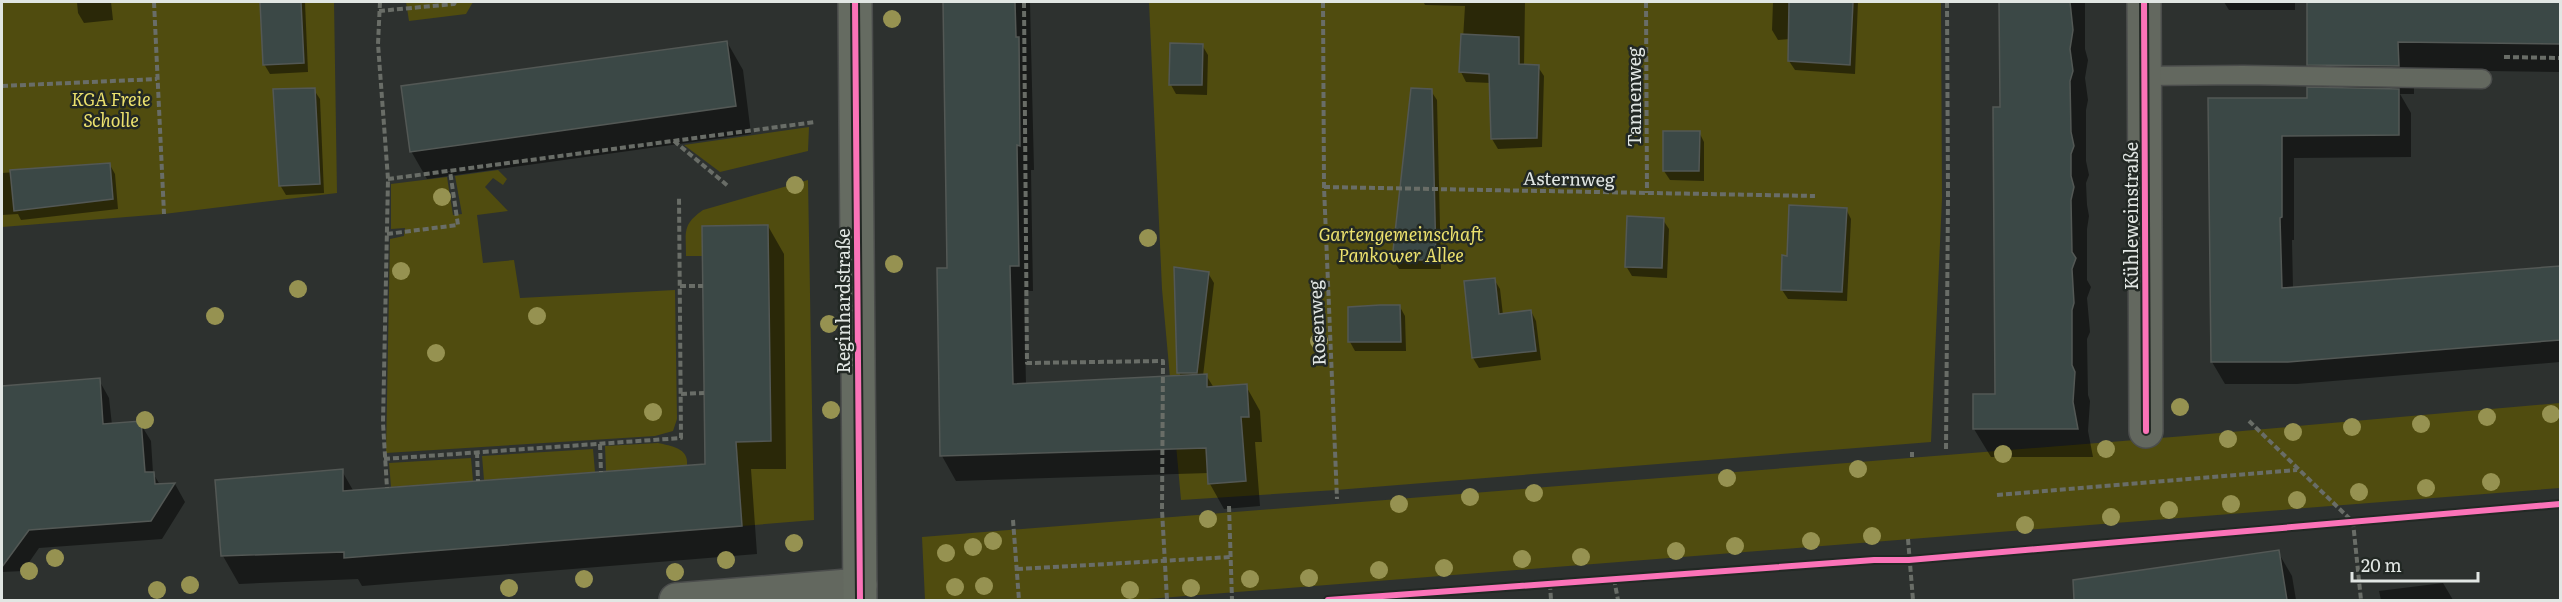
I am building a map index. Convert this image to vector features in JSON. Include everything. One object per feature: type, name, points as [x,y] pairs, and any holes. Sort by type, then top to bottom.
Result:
[{"type":"street","name":"Reginhardstraße","points":[[855,2],[860,593]]},
{"type":"street","name":"Kühleweinstraße","points":[[2144,2],[2146,431]]},
{"type":"street","points":[[676,600],[860,593]]},
{"type":"lane","points":[[2144,76],[2243,75],[2482,79]]},
{"type":"path","points":[[154,2],[164,214]]},
{"type":"path","points":[[380,2],[379,64],[388,179],[384,459],[387,488]]},
{"type":"path","points":[[379,11],[454,4],[455,2]]},
{"type":"path","points":[[1024,2],[1027,363],[1163,361],[1167,600]]},
{"type":"path","points":[[1946,449],[1947,2]]},
{"type":"path","points":[[2,86],[157,79]]},
{"type":"path","points":[[388,179],[815,122]]},
{"type":"path","points":[[673,141],[728,186]]},
{"type":"path","points":[[387,234],[458,225],[450,171]]},
{"type":"path","points":[[384,459],[681,438],[679,197]]},
{"type":"path","points":[[680,286],[702,286]]},
{"type":"path","points":[[681,394],[704,393]]},
{"type":"path","points":[[2249,421],[2353,522],[2361,600]]},
{"type":"path","points":[[600,444],[601,472]]},
{"type":"path","points":[[477,452],[478,481]]},
{"type":"path","points":[[1997,495],[2297,470]]},
{"type":"path","points":[[1229,506],[1232,600]]},
{"type":"path","points":[[1013,520],[1019,600]]},
{"type":"path","points":[[1908,539],[1914,600]]},
{"type":"path","points":[[1017,569],[1231,557]]},
{"type":"path","points":[[1614,579],[1618,600]]},
{"type":"path","points":[[1550,584],[1551,600]]},
{"type":"green space","name":"KGA Freie Scholle","points":[[2,2],[334,2],[337,193],[164,214],[2,227]]},
{"type":"green space","points":[[406,2],[473,2],[466,14],[409,21]]},
{"type":"green space","name":"Gartengemeinschaft Pankower Allee","points":[[1149,2],[1941,2],[1942,199],[1931,442],[1336,490],[1181,500],[1162,289]]},
{"type":"green space","points":[[809,127],[808,151],[720,172],[684,145]]},
{"type":"green space","points":[[498,170],[507,179],[503,185],[493,178],[485,187],[508,211],[477,215],[483,263],[514,260],[520,298],[675,290],[677,419],[673,431],[655,436],[386,453],[390,239],[404,236],[405,228],[391,229],[391,184],[447,177],[453,215],[462,214],[455,176]]},
{"type":"green space","points":[[808,180],[814,520],[742,526],[736,442],[771,441],[768,225],[702,226],[702,256],[686,256],[686,234],[691,220],[703,210]]},
{"type":"green space","points":[[2560,403],[2560,488],[1135,600],[925,600],[922,537],[2185,436]]},
{"type":"green space","points":[[658,443],[682,451],[687,459],[687,465],[606,471],[605,446]]},
{"type":"green space","points":[[593,449],[595,472],[484,480],[482,456]]},
{"type":"green space","points":[[471,458],[473,481],[391,487],[389,463]]},
{"type":"building","points":[[260,2],[301,2],[304,63],[263,65]]},
{"type":"building","points":[[943,2],[1015,2],[1016,37],[1019,37],[1020,146],[1017,145],[1019,266],[1010,266],[1013,384],[1207,374],[1207,387],[1247,384],[1249,417],[1241,417],[1246,481],[1208,484],[1206,448],[940,456],[937,268],[947,268]]},
{"type":"building","points":[[1789,2],[1853,2],[1850,65],[1788,61]]},
{"type":"building","points":[[1999,2],[2070,2],[2073,30],[2070,49],[2073,71],[2070,81],[2071,132],[2074,146],[2071,154],[2071,176],[2074,187],[2071,200],[2072,252],[2076,258],[2072,269],[2074,303],[2072,365],[2075,372],[2073,402],[2078,429],[1973,429],[1973,394],[1995,394],[1993,107],[2000,107]]},
{"type":"building","points":[[2307,2],[2560,2],[2560,44],[2398,42],[2399,66],[2307,65]]},
{"type":"building","points":[[1461,34],[1519,37],[1519,64],[1539,65],[1537,138],[1491,139],[1489,74],[1459,72]]},
{"type":"building","points":[[727,41],[736,106],[410,152],[401,86]]},
{"type":"building","points":[[1170,43],[1203,44],[1202,85],[1169,85]]},
{"type":"building","points":[[2307,87],[2399,89],[2399,135],[2282,136],[2282,217],[2280,218],[2282,288],[2560,266],[2560,340],[2288,362],[2211,362],[2208,98],[2307,98]]},
{"type":"building","points":[[315,88],[320,184],[279,186],[273,89]]},
{"type":"building","points":[[1411,88],[1432,89],[1436,260],[1392,260]]},
{"type":"building","points":[[1663,131],[1700,131],[1699,171],[1663,171]]},
{"type":"building","points":[[110,163],[113,199],[14,211],[10,170]]},
{"type":"building","points":[[1789,205],[1847,208],[1842,292],[1781,290],[1782,255],[1787,256]]},
{"type":"building","points":[[1627,216],[1664,218],[1662,268],[1625,267]]},
{"type":"building","points":[[768,225],[771,441],[736,442],[742,526],[344,558],[344,552],[221,556],[215,480],[343,469],[343,491],[705,464],[702,226]]},
{"type":"building","points":[[1174,267],[1209,272],[1197,373],[1177,373]]},
{"type":"building","points":[[1495,278],[1499,314],[1531,310],[1536,351],[1472,358],[1464,281]]},
{"type":"building","points":[[1400,305],[1401,342],[1348,342],[1348,307]]},
{"type":"building","points":[[100,378],[103,424],[141,421],[145,472],[154,472],[155,484],[175,483],[151,521],[29,530],[2,567],[2,386]]},
{"type":"building","points":[[2279,550],[2287,600],[2074,600],[2073,580]]},
{"type":"cycle path","points":[[855,2],[860,600]]},
{"type":"cycle path","points":[[2144,2],[2146,431]]},
{"type":"cycle path","points":[[1328,600],[1874,560],[1909,560],[2560,504]]}]
